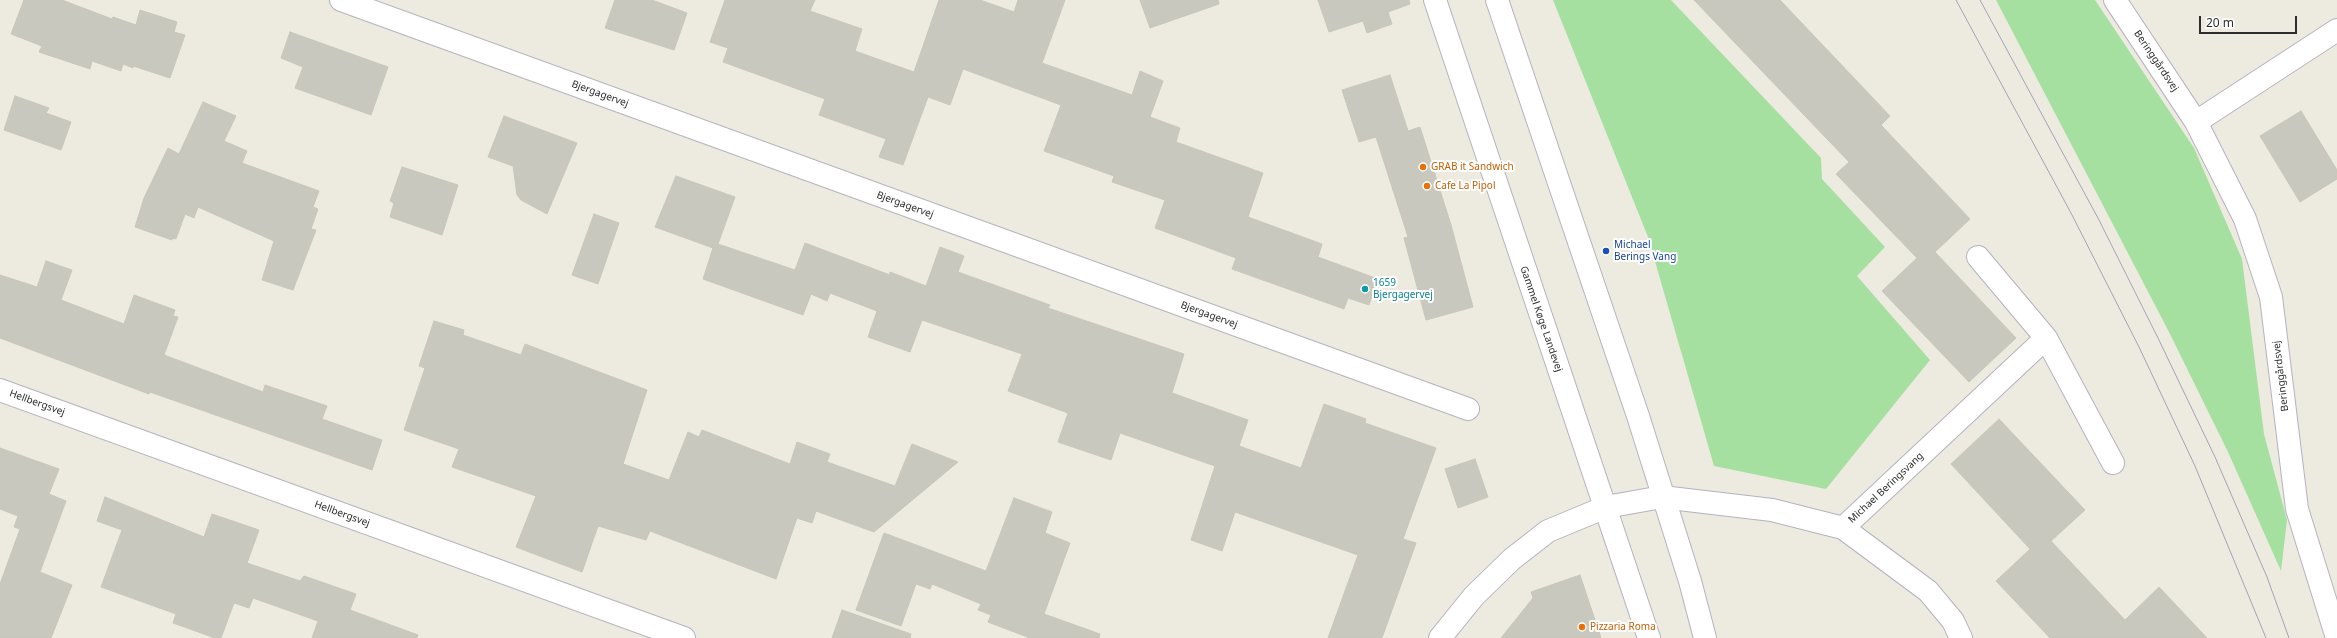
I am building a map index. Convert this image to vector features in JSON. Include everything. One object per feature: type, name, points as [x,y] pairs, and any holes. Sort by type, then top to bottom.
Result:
[{"type":"street","name":"Bjergagervej","points":[[341,0],[1468,409]]},
{"type":"street","name":"Gammel Køge Landevej","points":[[1435,0],[1649,638]]},
{"type":"street","points":[[1497,0],[1638,416],[1690,581],[1705,638]]},
{"type":"street","name":"Beringgårdsvej","points":[[2115,0],[2196,122],[2245,219],[2271,297],[2297,509],[2337,638]]},
{"type":"street","points":[[2196,122],[2337,30]]},
{"type":"street","points":[[1978,257],[2046,338],[2113,463]]},
{"type":"street","name":"Michael Beringsvang","points":[[1440,638],[1474,596],[1530,545],[1548,531],[1606,507],[1662,496],[1772,510],[1843,528],[2046,338]]},
{"type":"street","name":"Hellbergsvej","points":[[0,390],[684,638]]},
{"type":"street","points":[[1843,528],[1928,591],[1953,621],[1961,638]]},
{"type":"green space","points":[[1553,0],[1671,0],[1821,158],[1822,179],[1885,247],[1857,276],[1930,360],[1826,489],[1714,466],[1648,237]]},
{"type":"green space","points":[[1996,0],[2095,0],[2194,148],[2242,259],[2264,434],[2287,520],[2281,571],[2228,452],[2169,332]]},
{"type":"building","points":[[24,0],[62,0],[112,19],[113,17],[136,25],[140,10],[177,22],[174,32],[185,35],[170,78],[123,64],[121,71],[92,61],[90,69],[39,52],[42,46],[11,34]]},
{"type":"building","points":[[615,0],[652,0],[687,13],[674,50],[605,28]]},
{"type":"building","points":[[725,0],[815,0],[810,11],[862,29],[855,51],[914,72],[939,0],[980,0],[1014,12],[1018,0],[1065,0],[1042,63],[1132,95],[1140,71],[1163,81],[1150,117],[1180,128],[1176,142],[1263,173],[1248,217],[1322,244],[1318,257],[1378,279],[1369,305],[1348,298],[1344,309],[1232,269],[1236,258],[1155,228],[1165,200],[1112,182],[1114,176],[1044,151],[1061,105],[963,69],[950,105],[928,97],[903,165],[879,157],[886,139],[819,115],[825,99],[723,62],[728,48],[710,42]]},
{"type":"building","points":[[1140,0],[1218,0],[1219,4],[1150,28]]},
{"type":"building","points":[[1318,0],[1409,0],[1410,4],[1388,12],[1392,24],[1367,33],[1363,21],[1329,32]]},
{"type":"building","points":[[1694,0],[1780,0],[1890,116],[1881,125],[1970,219],[1935,252],[2016,338],[1969,382],[1882,291],[1917,258],[1836,174],[1849,162]]},
{"type":"building","points":[[290,32],[388,67],[371,115],[295,88],[303,67],[281,58]]},
{"type":"building","points":[[1390,75],[1408,131],[1420,127],[1451,225],[1473,307],[1426,320],[1404,238],[1408,237],[1376,137],[1359,142],[1342,90]]},
{"type":"building","points":[[15,96],[49,108],[46,113],[71,122],[61,150],[4,130]]},
{"type":"building","points":[[203,102],[236,116],[224,141],[247,151],[242,163],[319,191],[313,207],[318,209],[311,229],[316,230],[293,290],[262,280],[274,241],[198,207],[194,218],[185,214],[176,239],[172,238],[172,240],[135,227],[144,198],[168,148],[179,154]]},
{"type":"building","points":[[2301,111],[2337,170],[2337,179],[2300,202],[2260,136]]},
{"type":"building","points":[[504,116],[577,143],[547,214],[521,200],[517,195],[513,166],[488,157]]},
{"type":"building","points":[[402,167],[458,185],[442,235],[390,217],[394,203],[390,201]]},
{"type":"building","points":[[676,176],[735,197],[718,244],[795,270],[805,243],[890,275],[890,272],[926,286],[940,247],[964,256],[958,272],[1050,305],[1048,308],[1184,354],[1172,393],[1248,420],[1239,446],[1301,468],[1324,404],[1366,419],[1365,423],[1436,448],[1403,539],[1416,543],[1382,638],[1328,638],[1358,555],[1235,512],[1222,551],[1191,540],[1215,466],[1120,433],[1111,460],[1058,442],[1068,413],[1008,391],[1022,354],[922,320],[910,352],[868,337],[877,311],[830,293],[827,301],[811,294],[803,315],[703,279],[713,248],[655,227]]},
{"type":"building","points":[[594,214],[619,223],[598,284],[572,275]]},
{"type":"building","points":[[46,261],[72,270],[61,300],[124,324],[134,295],[175,310],[173,316],[178,317],[164,355],[263,392],[265,385],[327,406],[322,419],[382,440],[372,470],[150,392],[149,394],[0,338],[0,275],[37,287]]},
{"type":"building","points":[[434,321],[464,330],[463,335],[521,355],[525,344],[647,390],[623,464],[669,480],[688,432],[699,437],[702,430],[790,464],[797,442],[830,454],[827,462],[895,486],[912,444],[958,462],[874,532],[816,511],[812,523],[797,518],[776,579],[650,531],[646,540],[598,526],[582,572],[516,547],[536,496],[452,467],[459,449],[404,430],[425,368],[419,366]]},
{"type":"building","points":[[1999,419],[2085,510],[2051,541],[2125,620],[2159,587],[2207,638],[2050,638],[1996,581],[2030,549],[1951,464]]},
{"type":"building","points":[[0,448],[59,469],[49,494],[66,501],[40,572],[72,585],[51,638],[0,638],[0,584],[20,529],[14,527],[18,516],[0,509]]},
{"type":"building","points":[[1475,459],[1488,497],[1458,508],[1445,469]]},
{"type":"building","points":[[105,497],[204,537],[212,514],[259,530],[247,563],[300,581],[304,576],[356,594],[350,610],[418,635],[417,638],[312,638],[318,621],[253,598],[249,608],[234,603],[221,638],[215,638],[173,623],[176,614],[101,587],[122,530],[97,521]]},
{"type":"building","points":[[1014,498],[1052,512],[1045,533],[1070,543],[1044,614],[1100,634],[1099,638],[1030,638],[988,622],[991,615],[978,610],[981,604],[932,584],[930,589],[916,584],[901,626],[856,610],[884,533],[986,571]]},
{"type":"building","points":[[1580,575],[1601,638],[1501,638],[1533,598],[1531,592]]},
{"type":"building","points":[[842,610],[911,634],[910,638],[832,638]]},
{"type":"tram line","points":[[1956,0],[2071,213],[2139,347],[2195,466],[2266,638]]},
{"type":"tram line","points":[[1980,0],[2099,220],[2158,338],[2215,457],[2267,577],[2289,638]]},
{"type":"place","name":"GRAB it Sandwich","points":[[1423,167]]},
{"type":"place","name":"Cafe La Pipol","points":[[1427,186]]},
{"type":"place","name":"Michael Berings Vang","points":[[1606,251]]},
{"type":"place","name":"1659 Bjergagervej","points":[[1365,289]]},
{"type":"place","name":"Pizzaria Roma","points":[[1582,627]]}]
